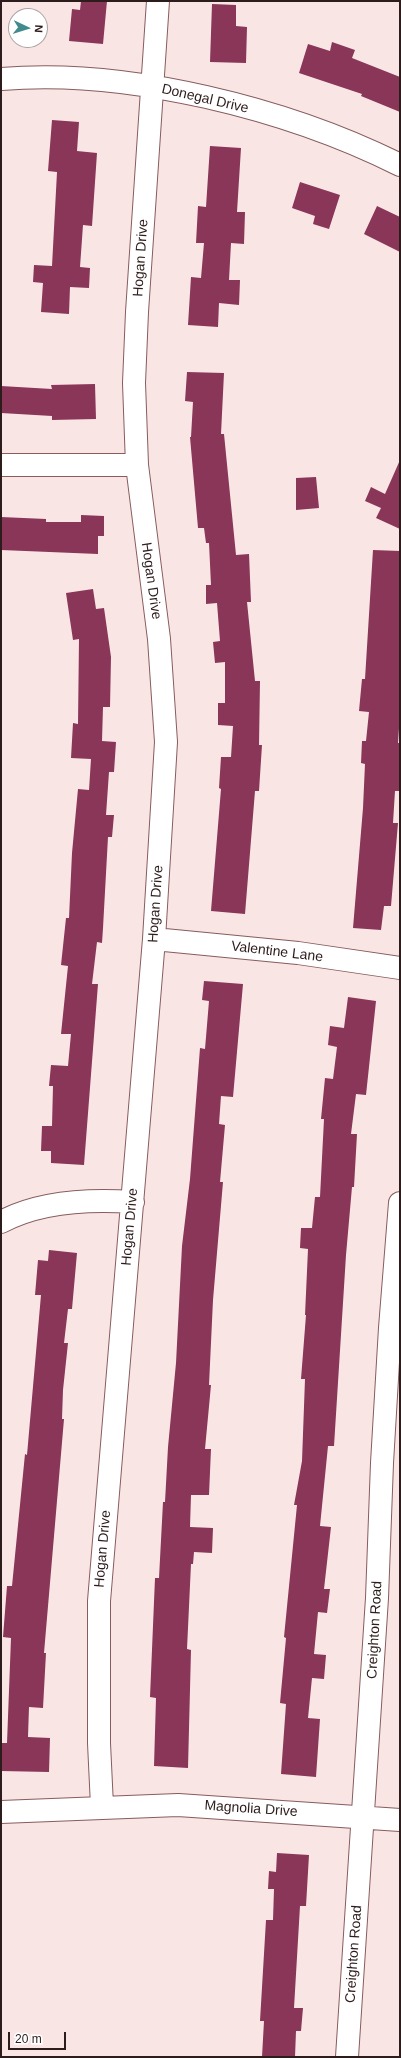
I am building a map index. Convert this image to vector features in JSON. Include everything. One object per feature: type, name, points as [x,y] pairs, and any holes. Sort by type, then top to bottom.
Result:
[{"type":"street","name":"Hogan Drive","points":[[102,1806],[99,1742],[99,1601],[154,939],[166,742],[159,639],[137,465],[134,383],[136,328],[158,1]]},
{"type":"street","name":"Donegal Drive","points":[[1,79],[89,79],[153,88],[205,98],[254,110],[312,128],[373,152],[400,165]]},
{"type":"street","points":[[1,465],[137,465]]},
{"type":"street","name":"Valentine Lane","points":[[154,939],[298,954],[400,968]]},
{"type":"street","points":[[1,1222],[31,1211],[64,1203],[82,1201],[132,1202]]},
{"type":"street","name":"Creighton Road","points":[[347,2057],[364,1816],[377,1598],[382,1456],[399,1217]]},
{"type":"street","name":"Magnolia Drive","points":[[1,1812],[102,1806],[178,1805],[364,1816],[400,1820]]},
{"type":"building","points":[[81,1],[107,1],[103,44],[69,41],[72,9],[80,10]]},
{"type":"building","points":[[212,4],[236,5],[236,26],[247,27],[246,63],[210,62]]},
{"type":"building","points":[[332,42],[355,50],[352,58],[400,77],[400,112],[361,96],[362,94],[299,73],[308,44],[330,51]]},
{"type":"building","points":[[52,120],[79,122],[77,151],[97,153],[92,226],[83,225],[80,267],[90,268],[89,288],[70,287],[69,314],[41,312],[43,283],[33,282],[34,265],[52,266],[57,172],[48,171]]},
{"type":"building","points":[[210,146],[241,148],[237,212],[245,212],[244,244],[231,243],[229,280],[240,280],[239,305],[219,303],[218,327],[188,325],[191,277],[201,278],[204,243],[196,243],[198,206],[206,207]]},
{"type":"building","points":[[300,182],[340,195],[329,229],[313,224],[315,216],[292,208]]},
{"type":"building","points":[[377,206],[400,217],[400,252],[364,234]]},
{"type":"building","points":[[187,372],[224,373],[221,434],[224,434],[236,555],[249,554],[251,602],[247,602],[255,681],[260,681],[259,745],[262,745],[259,791],[255,791],[245,914],[211,911],[221,789],[219,788],[221,757],[231,757],[233,726],[218,725],[218,703],[225,703],[225,662],[215,663],[213,642],[220,641],[217,603],[206,604],[206,585],[211,585],[209,543],[206,543],[204,528],[198,528],[190,437],[193,402],[185,401]]},
{"type":"building","points":[[95,384],[96,419],[52,420],[52,416],[1,413],[1,386],[52,389],[51,385]]},
{"type":"building","points":[[400,460],[400,529],[376,518],[381,508],[365,501],[371,487],[385,494]]},
{"type":"building","points":[[316,477],[319,508],[296,510],[296,478]]},
{"type":"building","points":[[81,515],[104,516],[104,536],[98,536],[98,554],[1,550],[1,517],[46,519],[46,522],[81,522]]},
{"type":"building","points":[[373,550],[400,551],[400,714],[398,743],[400,743],[400,791],[395,791],[393,823],[398,823],[391,906],[384,906],[381,930],[353,928],[363,808],[365,764],[361,763],[362,741],[366,741],[369,712],[359,711],[362,679],[365,679]]},
{"type":"building","points":[[93,589],[96,609],[104,608],[111,657],[110,707],[103,707],[102,741],[116,742],[114,772],[109,772],[106,815],[114,815],[112,837],[108,837],[102,943],[97,942],[92,984],[98,984],[84,1165],[51,1163],[51,1151],[41,1151],[42,1126],[52,1126],[53,1086],[49,1086],[51,1065],[68,1066],[71,1034],[61,1034],[68,966],[61,965],[66,918],[69,918],[72,853],[78,789],[89,790],[91,759],[71,758],[73,723],[78,724],[79,639],[73,640],[66,593]]},
{"type":"building","points":[[204,981],[243,984],[233,1097],[221,1096],[219,1124],[225,1125],[220,1182],[223,1182],[213,1300],[209,1385],[211,1385],[205,1449],[211,1449],[209,1495],[191,1495],[190,1527],[213,1528],[212,1553],[194,1552],[193,1564],[191,1564],[187,1649],[191,1650],[188,1768],[154,1766],[156,1698],[150,1697],[155,1578],[159,1578],[163,1502],[165,1502],[168,1447],[176,1363],[182,1246],[190,1179],[200,1048],[205,1049],[209,1001],[202,1000]]},
{"type":"building","points":[[348,997],[376,1001],[366,1095],[356,1094],[351,1134],[357,1134],[354,1187],[352,1187],[346,1255],[334,1446],[328,1446],[320,1526],[331,1527],[324,1589],[330,1589],[327,1613],[318,1612],[314,1654],[326,1655],[324,1679],[312,1678],[308,1718],[320,1719],[316,1777],[281,1774],[286,1704],[280,1703],[286,1638],[284,1637],[297,1505],[294,1505],[302,1461],[305,1379],[301,1379],[306,1315],[308,1249],[300,1248],[301,1228],[312,1228],[315,1197],[320,1197],[324,1119],[321,1119],[325,1078],[333,1079],[337,1047],[328,1045],[330,1026],[344,1028]]},
{"type":"building","points":[[49,1250],[77,1253],[72,1309],[68,1309],[64,1343],[68,1343],[63,1390],[62,1419],[64,1419],[44,1653],[46,1653],[43,1708],[29,1707],[28,1737],[50,1738],[49,1772],[1,1771],[1,1743],[7,1743],[11,1638],[3,1637],[7,1586],[12,1586],[25,1454],[27,1455],[41,1295],[35,1295],[38,1260],[48,1261]]},
{"type":"building","points":[[277,1853],[309,1855],[306,1906],[300,1906],[294,2008],[303,2008],[301,2031],[296,2031],[295,2057],[262,2057],[264,2021],[260,2021],[266,1920],[273,1920],[274,1889],[268,1889],[269,1871],[276,1872]]}]
